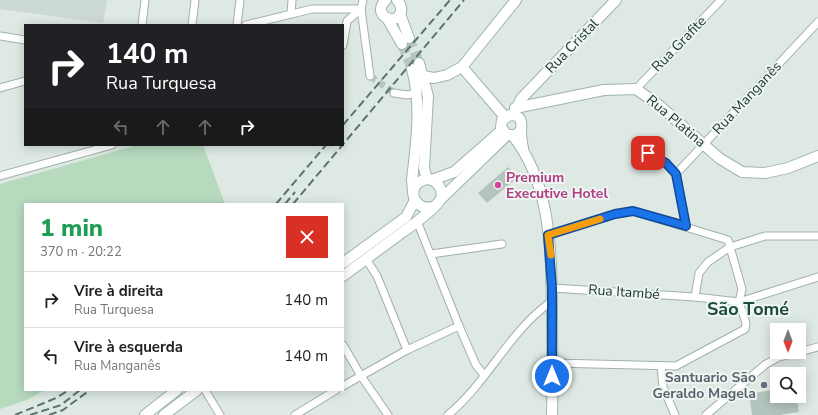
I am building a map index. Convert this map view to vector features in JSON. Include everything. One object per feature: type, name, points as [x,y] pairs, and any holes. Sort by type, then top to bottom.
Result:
[{"type":"street","points":[[142,24],[145,0]]},
{"type":"street","points":[[192,24],[195,0]]},
{"type":"street","points":[[237,24],[240,0]]},
{"type":"street","points":[[291,14],[292,0]]},
{"type":"street","points":[[363,0],[361,9],[370,76]]},
{"type":"street","points":[[423,76],[434,78],[447,75],[462,68],[516,0]]},
{"type":"street","name":"Rua Cristal","points":[[512,124],[529,92],[616,0]]},
{"type":"street","name":"Rua Grafite","points":[[636,88],[721,0]]},
{"type":"street","points":[[381,3],[382,14],[406,41],[400,5]]},
{"type":"street","points":[[387,18],[394,18],[400,5]]},
{"type":"street","points":[[250,24],[312,9],[361,9]]},
{"type":"street","points":[[344,39],[347,21],[361,9]]},
{"type":"street","name":"Rua Manganês","points":[[676,174],[818,22]]},
{"type":"street","points":[[0,36],[24,40]]},
{"type":"street","points":[[416,66],[423,76],[428,103],[424,168],[429,180],[439,185],[442,194],[438,203],[426,208],[417,204],[414,198],[412,180],[419,110],[416,66]]},
{"type":"street","points":[[462,68],[512,124],[530,161],[542,196],[548,235],[552,288],[552,415]]},
{"type":"street","points":[[0,88],[24,81]]},
{"type":"street","name":"Rua Platina","points":[[512,124],[525,105],[604,90],[636,88],[660,106],[705,144],[719,158],[742,172],[765,173],[781,170],[818,156]]},
{"type":"street","name":"Rua Cristal","points":[[525,105],[529,92]]},
{"type":"street","points":[[394,93],[407,95],[417,93]]},
{"type":"street","points":[[344,275],[417,221],[438,203],[512,124],[525,105]]},
{"type":"street","points":[[344,262],[406,217],[414,198],[415,186],[418,183],[454,172],[512,124]]},
{"type":"street","points":[[0,176],[94,148],[106,146]]},
{"type":"street","points":[[648,153],[666,163],[676,174],[686,226]]},
{"type":"street","points":[[548,235],[615,214],[633,211],[728,240],[742,289],[739,302],[746,323],[745,329],[676,366],[553,363]]},
{"type":"street","points":[[417,221],[459,326],[476,365],[484,375]]},
{"type":"street","points":[[695,297],[699,273],[708,262],[730,247],[765,236],[818,236]]},
{"type":"street","points":[[431,254],[502,244]]},
{"type":"street","points":[[366,259],[377,276],[408,350]]},
{"type":"street","points":[[739,302],[818,277]]},
{"type":"street","name":"Rua Itambé","points":[[552,288],[695,297],[739,302]]},
{"type":"street","points":[[448,415],[484,375],[524,325],[539,310],[552,301]]},
{"type":"street","points":[[344,385],[408,350],[459,326]]},
{"type":"street","points":[[344,347],[360,376],[388,415]]},
{"type":"street","points":[[806,350],[818,347]]},
{"type":"street","points":[[706,415],[766,364],[775,359]]},
{"type":"street","points":[[662,366],[663,387],[675,415]]},
{"type":"street","points":[[145,415],[176,391]]},
{"type":"street","points":[[164,415],[196,391]]},
{"type":"street","points":[[206,391],[220,415]]},
{"type":"street","points":[[295,415],[334,391]]},
{"type":"shaded area","points":[[0,0],[107,0],[103,23],[0,9]]},
{"type":"green space","points":[[133,146],[203,146],[225,203],[24,203],[24,391],[43,391],[27,400],[0,409],[0,184]]},
{"type":"building","name":"Premium Executive Hotel","points":[[508,167],[517,178],[487,203],[478,193]]},
{"type":"building","points":[[770,390],[770,403],[797,403],[799,412],[780,415],[752,415],[749,394]]},
{"type":"tunnel","points":[[409,38],[419,63]]},
{"type":"tunnel","points":[[402,44],[412,69]]},
{"type":"tunnel","points":[[370,76],[394,93]]},
{"type":"railway","points":[[344,124],[450,0]]},
{"type":"railway","points":[[344,143],[464,0]]},
{"type":"railway","points":[[277,203],[325,146]]},
{"type":"railway","points":[[294,203],[342,146]]},
{"type":"railway","points":[[286,203],[295,192]]},
{"type":"railway","points":[[15,415],[56,398],[67,391]]},
{"type":"railway","points":[[30,415],[61,405],[79,391]]},
{"type":"railway","points":[[49,415],[63,410],[89,391]]},
{"type":"slow traffic","points":[[551,255],[548,235],[600,219]]},
{"type":"place","name":"Premium Executive Hotel","points":[[498,185]]},
{"type":"place","name":"Santuario São Geraldo Magela","points":[[764,385]]},
{"type":"district","name":"São Tomé","points":[[748,309]]},
{"type":"route","points":[[552,376],[552,288],[551,253],[548,235],[615,214],[633,211],[686,226],[676,174],[666,163],[648,153]]}]
